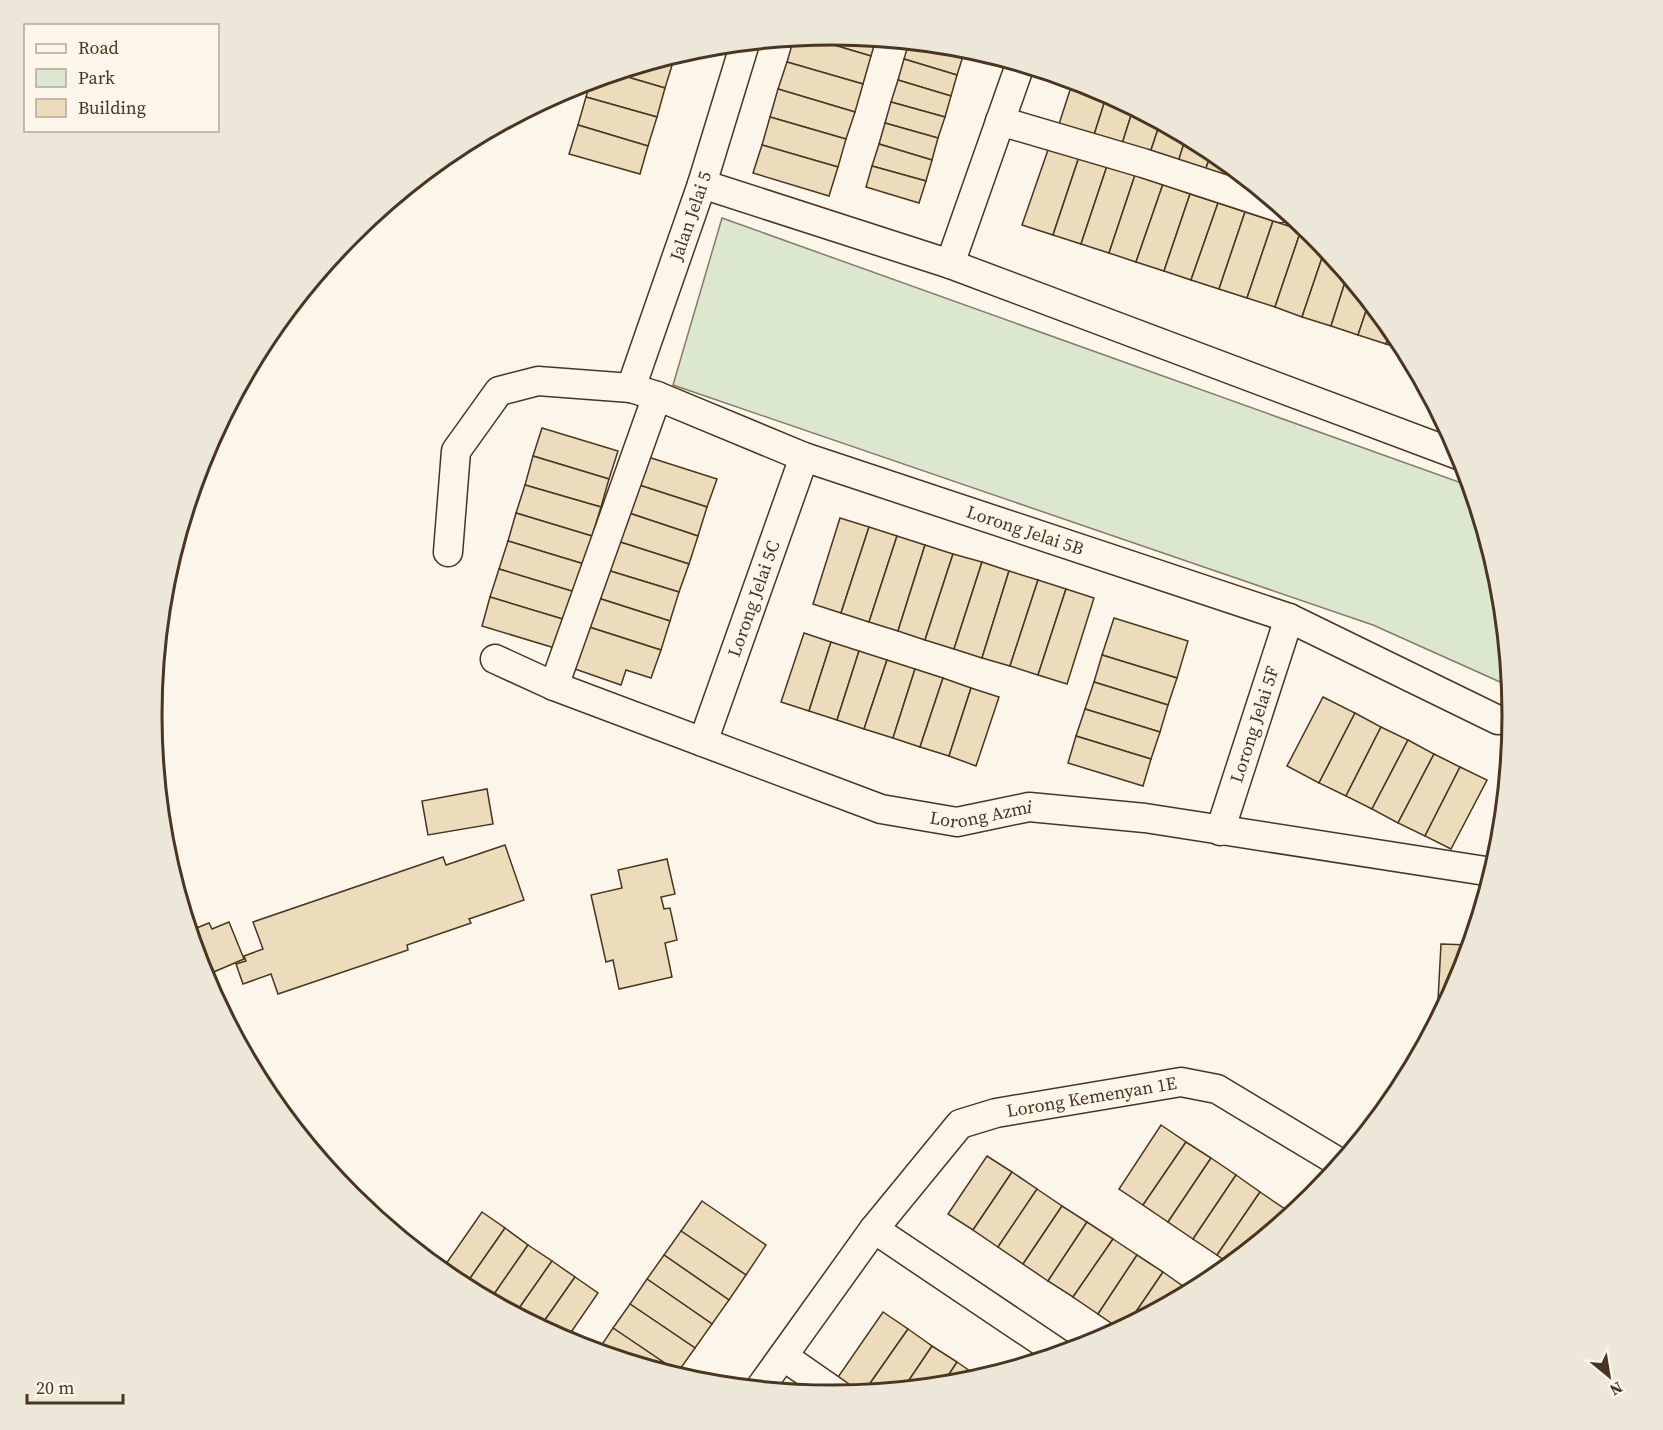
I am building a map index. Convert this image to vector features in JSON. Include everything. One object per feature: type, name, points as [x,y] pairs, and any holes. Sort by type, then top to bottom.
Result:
[{"type":"street","name":"Jalan Jelai 5","points":[[555,686],[644,392],[741,51]]},
{"type":"street","points":[[950,264],[1017,72]]},
{"type":"street","points":[[1000,122],[1143,163],[1262,202]]},
{"type":"street","points":[[702,184],[950,264],[1446,450]]},
{"type":"street","name":"Lorong Jelai 5B","points":[[448,552],[456,451],[499,391],[538,381],[644,392],[804,457],[1288,618],[1498,720]]},
{"type":"street","name":"Lorong Jelai 5C","points":[[703,742],[804,457]]},
{"type":"street","name":"Lorong Jelai 5F","points":[[1220,831],[1288,618]]},
{"type":"street","name":"Lorong Azmi","points":[[495,659],[555,686],[881,809],[957,822],[1029,807],[1145,818],[1483,871]]},
{"type":"street","name":"Lorong Kemenyan 1E","points":[[765,1381],[874,1229],[960,1124],[996,1113],[1181,1082],[1217,1089],[1333,1159]]},
{"type":"street","points":[[874,1229],[1052,1347]]},
{"type":"street","points":[[783,1356],[824,1385]]},
{"type":"green space","points":[[722,218],[1459,482],[1479,542],[1489,584],[1496,628],[1501,682],[1373,625],[673,385]]},
{"type":"building","points":[[834,45],[874,46],[871,56]]},
{"type":"building","points":[[834,45],[871,56],[863,84],[787,62],[792,46]]},
{"type":"building","points":[[907,50],[962,58],[957,75],[904,59]]},
{"type":"building","points":[[904,59],[957,75],[951,96],[898,80]]},
{"type":"building","points":[[787,62],[863,84],[855,112],[778,89]]},
{"type":"building","points":[[672,65],[665,88],[628,77]]},
{"type":"building","points":[[628,77],[665,88],[657,117],[586,97],[588,91]]},
{"type":"building","points":[[898,80],[951,96],[945,117],[891,102]]},
{"type":"building","points":[[778,89],[855,112],[846,139],[770,117]]},
{"type":"building","points":[[1070,89],[1104,103],[1094,135],[1059,124]]},
{"type":"building","points":[[586,97],[657,117],[648,146],[578,125]]},
{"type":"building","points":[[891,102],[945,117],[938,138],[885,123]]},
{"type":"building","points":[[1104,103],[1131,116],[1122,144],[1094,135]]},
{"type":"building","points":[[1131,116],[1158,130],[1150,153],[1122,144]]},
{"type":"building","points":[[770,117],[846,139],[838,167],[762,145]]},
{"type":"building","points":[[885,123],[938,138],[932,160],[879,144]]},
{"type":"building","points":[[578,125],[648,146],[640,174],[569,154]]},
{"type":"building","points":[[1158,130],[1183,145],[1178,162],[1150,153]]},
{"type":"building","points":[[879,144],[932,160],[926,181],[872,166]]},
{"type":"building","points":[[762,145],[838,167],[829,196],[753,173]]},
{"type":"building","points":[[1183,145],[1208,161],[1205,171],[1178,162]]},
{"type":"building","points":[[1049,147],[1079,157],[1053,235],[1022,225]]},
{"type":"building","points":[[1079,157],[1107,166],[1081,244],[1053,235]]},
{"type":"building","points":[[1208,161],[1233,179],[1233,180],[1205,171]]},
{"type":"building","points":[[872,166],[926,181],[919,203],[866,187]]},
{"type":"building","points":[[1107,166],[1135,175],[1109,253],[1081,244]]},
{"type":"building","points":[[1135,175],[1163,184],[1136,262],[1109,253]]},
{"type":"building","points":[[1163,184],[1190,194],[1164,271],[1136,262]]},
{"type":"building","points":[[1190,194],[1218,203],[1191,280],[1164,271]]},
{"type":"building","points":[[1218,203],[1245,212],[1219,289],[1191,280]]},
{"type":"building","points":[[1245,212],[1273,221],[1247,298],[1219,289]]},
{"type":"building","points":[[1273,221],[1289,226],[1299,236],[1275,307],[1247,298]]},
{"type":"building","points":[[1299,236],[1322,259],[1302,317],[1275,307]]},
{"type":"building","points":[[1322,259],[1344,284],[1331,326],[1302,317]]},
{"type":"building","points":[[1344,284],[1366,311],[1358,335],[1331,326]]},
{"type":"building","points":[[1366,311],[1387,340],[1386,344],[1358,335]]},
{"type":"building","points":[[542,428],[618,451],[609,479],[533,456]]},
{"type":"building","points":[[533,456],[609,479],[601,507],[525,485]]},
{"type":"building","points":[[645,456],[717,479],[707,507],[636,484]]},
{"type":"building","points":[[636,484],[707,507],[698,536],[626,512]]},
{"type":"building","points":[[525,485],[601,507],[592,536],[516,513]]},
{"type":"building","points":[[626,512],[698,536],[689,564],[617,541]]},
{"type":"building","points":[[516,513],[592,536],[584,564],[508,541]]},
{"type":"building","points":[[840,518],[869,527],[841,613],[813,604]]},
{"type":"building","points":[[869,527],[897,536],[869,622],[841,613]]},
{"type":"building","points":[[897,536],[925,545],[898,631],[869,622]]},
{"type":"building","points":[[508,541],[584,564],[575,592],[499,569]]},
{"type":"building","points":[[617,541],[689,564],[679,592],[607,570]]},
{"type":"building","points":[[925,545],[953,554],[925,640],[898,631]]},
{"type":"building","points":[[953,554],[982,562],[954,649],[925,640]]},
{"type":"building","points":[[982,562],[1009,571],[982,658],[954,649]]},
{"type":"building","points":[[499,569],[575,592],[566,620],[490,597]]},
{"type":"building","points":[[607,570],[679,592],[670,621],[598,598]]},
{"type":"building","points":[[1009,571],[1038,580],[1010,666],[982,658]]},
{"type":"building","points":[[1038,580],[1066,589],[1038,675],[1010,666]]},
{"type":"building","points":[[1066,589],[1094,598],[1067,684],[1038,675]]},
{"type":"building","points":[[490,597],[566,620],[558,649],[482,626]]},
{"type":"building","points":[[598,598],[670,621],[661,650],[589,627]]},
{"type":"building","points":[[1114,618],[1188,641],[1177,678],[1102,655]]},
{"type":"building","points":[[589,627],[661,650],[651,678],[626,670],[621,685],[575,669]]},
{"type":"building","points":[[804,633],[831,642],[809,711],[781,702]]},
{"type":"building","points":[[831,642],[859,651],[837,720],[809,711]]},
{"type":"building","points":[[859,651],[887,660],[864,729],[837,720]]},
{"type":"building","points":[[1102,655],[1177,678],[1168,705],[1094,682]]},
{"type":"building","points":[[887,660],[915,669],[893,738],[864,729]]},
{"type":"building","points":[[915,669],[943,678],[920,747],[893,738]]},
{"type":"building","points":[[943,678],[971,688],[949,756],[920,747]]},
{"type":"building","points":[[1094,682],[1168,705],[1160,732],[1085,709]]},
{"type":"building","points":[[971,688],[999,697],[976,766],[949,756]]},
{"type":"building","points":[[1323,697],[1355,713],[1319,783],[1287,766]]},
{"type":"building","points":[[1085,709],[1160,732],[1151,759],[1076,736]]},
{"type":"building","points":[[1355,713],[1381,727],[1346,796],[1319,783]]},
{"type":"building","points":[[1381,727],[1408,740],[1372,809],[1346,796]]},
{"type":"building","points":[[1076,736],[1151,759],[1143,786],[1068,763]]},
{"type":"building","points":[[1408,740],[1434,754],[1398,823],[1372,809]]},
{"type":"building","points":[[1434,754],[1460,767],[1425,836],[1398,823]]},
{"type":"building","points":[[1460,767],[1487,780],[1451,849],[1425,836]]},
{"type":"building","points":[[487,789],[493,824],[428,835],[422,801]]},
{"type":"building","points":[[505,845],[524,900],[469,919],[471,923],[407,945],[408,950],[278,994],[271,974],[243,984],[236,964],[246,961],[244,956],[263,949],[253,922],[443,857],[446,865]]},
{"type":"building","points":[[667,859],[675,894],[661,897],[664,909],[670,908],[677,940],[665,943],[672,977],[619,989],[613,960],[606,962],[591,895],[622,888],[618,870]]},
{"type":"building","points":[[229,922],[244,959],[213,972],[196,928],[209,923],[212,929]]},
{"type":"building","points":[[1441,944],[1460,945],[1450,971],[1438,997]]},
{"type":"building","points":[[1161,1125],[1186,1142],[1143,1205],[1119,1189]]},
{"type":"building","points":[[1186,1142],[1211,1158],[1168,1222],[1143,1205]]},
{"type":"building","points":[[987,1156],[1012,1172],[973,1230],[948,1214]]},
{"type":"building","points":[[1211,1158],[1236,1175],[1193,1239],[1168,1222]]},
{"type":"building","points":[[1012,1172],[1037,1189],[998,1247],[973,1230]]},
{"type":"building","points":[[1236,1175],[1260,1192],[1217,1255],[1193,1239]]},
{"type":"building","points":[[1037,1189],[1062,1206],[1023,1264],[998,1247]]},
{"type":"building","points":[[1260,1192],[1284,1208],[1222,1259],[1217,1255]]},
{"type":"building","points":[[702,1201],[766,1245],[746,1275],[681,1231]]},
{"type":"building","points":[[1062,1206],[1087,1222],[1048,1281],[1023,1264]]},
{"type":"building","points":[[482,1212],[505,1228],[470,1279],[447,1263]]},
{"type":"building","points":[[1087,1222],[1113,1239],[1073,1297],[1048,1281]]},
{"type":"building","points":[[505,1228],[528,1245],[494,1294],[470,1279]]},
{"type":"building","points":[[681,1231],[746,1275],[729,1300],[664,1255]]},
{"type":"building","points":[[1113,1239],[1137,1255],[1098,1314],[1073,1297]]},
{"type":"building","points":[[528,1245],[552,1261],[519,1308],[494,1294]]},
{"type":"building","points":[[664,1255],[729,1300],[712,1324],[647,1279]]},
{"type":"building","points":[[1137,1255],[1163,1272],[1136,1311],[1112,1323],[1098,1314]]},
{"type":"building","points":[[552,1261],[575,1277],[545,1320],[519,1308]]},
{"type":"building","points":[[1163,1272],[1182,1285],[1166,1295],[1136,1311]]},
{"type":"building","points":[[575,1277],[598,1293],[571,1332],[545,1320]]},
{"type":"building","points":[[647,1279],[712,1324],[695,1348],[630,1304]]},
{"type":"building","points":[[630,1304],[695,1348],[681,1367],[666,1364],[613,1328]]},
{"type":"building","points":[[883,1312],[908,1329],[869,1384],[843,1385],[836,1380]]},
{"type":"building","points":[[613,1328],[666,1364],[616,1349],[602,1344]]},
{"type":"building","points":[[908,1329],[932,1346],[909,1380],[869,1384]]},
{"type":"building","points":[[932,1346],[957,1362],[949,1374],[909,1380]]},
{"type":"building","points":[[957,1362],[969,1370],[962,1372],[949,1374]]}]
